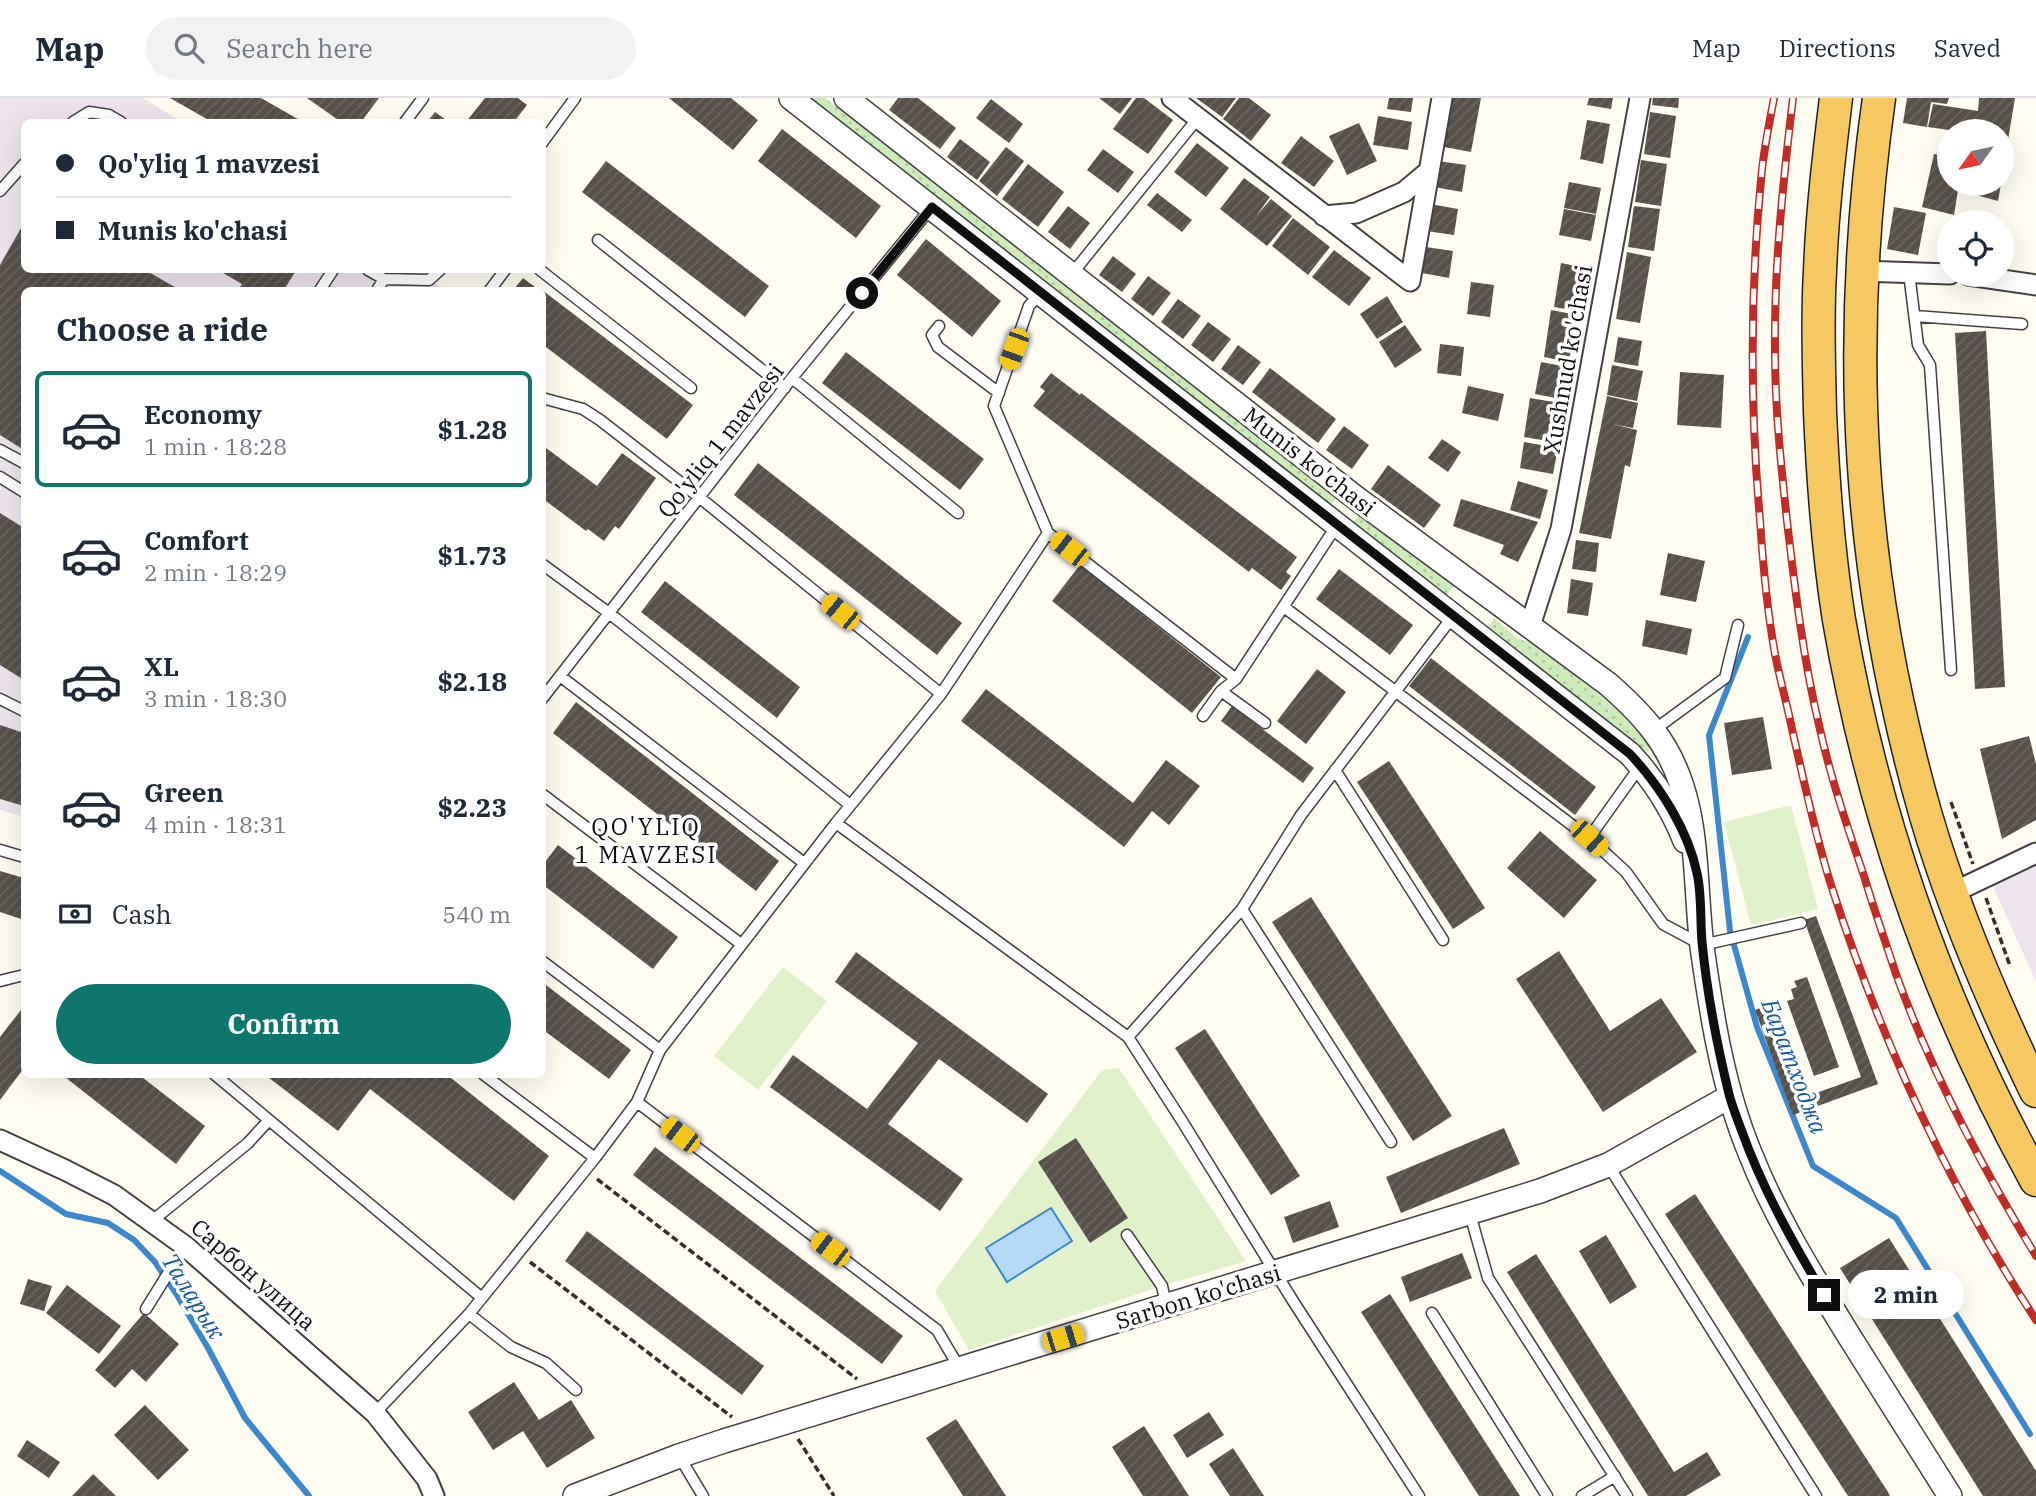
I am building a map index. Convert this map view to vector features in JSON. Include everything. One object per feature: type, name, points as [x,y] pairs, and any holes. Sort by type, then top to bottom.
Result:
[{"type":"highway","points":[[1836,98],[1819,272],[1819,386],[1833,574],[1847,661],[1888,828],[1933,960],[1963,1035],[2036,1180]]},
{"type":"highway","points":[[1879,98],[1871,154],[1861,271],[1859,348],[1866,503],[1875,580],[1888,661],[1927,817],[1966,887],[1992,996],[2036,1091]]},
{"type":"street","name":"Munis ko'chasi","points":[[791,98],[1630,754],[1659,789],[1675,816],[1697,874]]},
{"type":"street","name":"Munis ko'chasi","points":[[846,98],[1356,498],[1608,684],[1632,705],[1653,730],[1667,751],[1686,798],[1697,874],[1702,945],[1714,1022],[1729,1097],[1749,1153],[1796,1248],[1950,1496]]},
{"type":"street","points":[[1172,98],[1410,281],[1442,98]]},
{"type":"street","name":"Xushnud ko'chasi","points":[[1530,626],[1561,529],[1640,98]]},
{"type":"street","points":[[1324,216],[1356,213],[1404,192],[1429,171]]},
{"type":"street","points":[[1861,271],[1937,274]]},
{"type":"street","points":[[2014,282],[2036,285]]},
{"type":"street","points":[[1337,525],[1356,498]]},
{"type":"street","points":[[1460,619],[1488,594]]},
{"type":"street","points":[[1966,887],[2036,853]]},
{"type":"street","name":"Sarbon ko'chasi","points":[[577,1496],[679,1456],[1540,1191],[1608,1165],[1729,1097]]},
{"type":"street","name":"Сарбон улица","points":[[0,1140],[114,1195],[186,1246],[375,1413],[427,1479],[435,1496]]},
{"type":"lane","points":[[407,119],[423,98]]},
{"type":"lane","points":[[546,138],[575,98]]},
{"type":"lane","points":[[78,119],[89,112],[115,119]]},
{"type":"lane","points":[[1071,276],[1198,118]]},
{"type":"lane","points":[[0,191],[21,170]]},
{"type":"lane","name":"Qo'yliq 1 mavzesi","points":[[546,694],[792,378],[932,207]]},
{"type":"lane","points":[[598,240],[785,388]]},
{"type":"lane","points":[[373,273],[384,279],[429,280],[437,273]]},
{"type":"lane","points":[[544,273],[691,388]]},
{"type":"lane","points":[[1909,273],[1918,345],[1930,365],[1951,670]]},
{"type":"lane","points":[[379,287],[384,279]]},
{"type":"lane","points":[[1040,293],[1030,306],[994,406],[1048,533],[1236,679]]},
{"type":"lane","points":[[1915,316],[2022,324]]},
{"type":"lane","points":[[939,326],[932,335],[938,347],[999,393]]},
{"type":"lane","points":[[792,378],[958,513]]},
{"type":"lane","points":[[546,399],[583,409],[699,497],[941,694]]},
{"type":"lane","points":[[0,450],[21,461]]},
{"type":"lane","points":[[0,477],[21,490]]},
{"type":"lane","points":[[1203,716],[1221,691],[1236,679],[1337,525]]},
{"type":"lane","points":[[375,1413],[469,1314],[586,1171],[637,1102],[660,1050],[804,863],[941,694],[1048,533]]},
{"type":"lane","points":[[546,567],[609,613],[850,806]]},
{"type":"lane","points":[[1284,607],[1589,838],[1626,872],[1663,924],[1702,945],[1801,923]]},
{"type":"lane","points":[[1128,1037],[1242,909],[1301,816],[1395,691],[1460,619]]},
{"type":"lane","points":[[1653,730],[1725,678],[1738,625]]},
{"type":"lane","points":[[560,676],[804,863]]},
{"type":"lane","points":[[1221,691],[1265,723]]},
{"type":"lane","points":[[0,699],[21,710]]},
{"type":"lane","points":[[1589,838],[1641,765]]},
{"type":"lane","points":[[1335,771],[1443,940]]},
{"type":"lane","points":[[546,797],[741,944]]},
{"type":"lane","points":[[836,823],[1128,1037],[1419,1496]]},
{"type":"lane","points":[[0,850],[21,856]]},
{"type":"lane","points":[[1242,909],[1391,1142]]},
{"type":"lane","points":[[546,964],[660,1050]]},
{"type":"lane","points":[[0,981],[21,976]]},
{"type":"lane","points":[[219,1078],[482,1298]]},
{"type":"lane","points":[[488,1078],[595,1158]]},
{"type":"lane","points":[[637,1102],[937,1330],[960,1370]]},
{"type":"lane","points":[[152,1221],[248,1143],[269,1120]]},
{"type":"lane","points":[[1608,1165],[1816,1496]]},
{"type":"lane","points":[[1469,1213],[1488,1278],[1627,1496]]},
{"type":"lane","points":[[1127,1235],[1162,1286],[1166,1306]]},
{"type":"lane","points":[[146,1309],[186,1246]]},
{"type":"lane","points":[[1432,1313],[1548,1496]]},
{"type":"lane","points":[[469,1314],[511,1347],[546,1363],[576,1390]]},
{"type":"lane","points":[[679,1456],[703,1496]]},
{"type":"lane","points":[[1582,1496],[1615,1476]]},
{"type":"path","points":[[1950,801],[1968,852],[1966,887],[2012,972]]},
{"type":"path","points":[[586,1171],[878,1395]]},
{"type":"path","points":[[520,1254],[753,1433]]},
{"type":"path","points":[[787,1422],[834,1496]]},
{"type":"shaded area","points":[[0,98],[143,98],[177,119],[21,119],[21,273],[418,273],[441,287],[21,287],[21,816],[0,810]]},
{"type":"shaded area","points":[[2036,863],[2036,982],[1992,884]]},
{"type":"green space","points":[[806,98],[825,98],[1338,496],[1330,506]]},
{"type":"green space","points":[[1360,513],[1454,586],[1446,596],[1352,523]]},
{"type":"green space","points":[[1494,618],[1517,638],[1542,647],[1627,712],[1649,742],[1649,751],[1639,751],[1487,630]]},
{"type":"green space","points":[[1791,805],[1818,909],[1751,925],[1724,822]]},
{"type":"green space","points":[[783,967],[827,1001],[758,1090],[714,1056]]},
{"type":"green space","points":[[1119,1068],[1246,1261],[969,1350],[935,1291],[1102,1070]]},
{"type":"water","points":[[1051,1208],[1072,1241],[1007,1282],[986,1248]]},
{"type":"building","points":[[170,98],[261,98],[298,119],[207,119]]},
{"type":"building","points":[[307,98],[379,98],[363,119],[337,119]]},
{"type":"building","points":[[485,98],[518,98],[527,105],[516,119],[468,119]]},
{"type":"building","points":[[669,98],[731,98],[758,120],[733,150]]},
{"type":"building","points":[[898,98],[918,98],[956,128],[940,149],[889,110]]},
{"type":"building","points":[[1099,98],[1132,98],[1120,114]]},
{"type":"building","points":[[1136,98],[1144,98],[1173,120],[1148,154],[1113,129]]},
{"type":"building","points":[[1196,98],[1236,98],[1222,117]]},
{"type":"building","points":[[1239,98],[1249,98],[1271,115],[1251,141],[1223,119]]},
{"type":"building","points":[[1389,98],[1413,98],[1411,112],[1387,109]]},
{"type":"building","points":[[1447,98],[1481,98],[1471,152],[1439,146]]},
{"type":"building","points":[[1589,98],[1613,98],[1611,109],[1587,105]]},
{"type":"building","points":[[1653,98],[1679,98],[1678,108],[1652,105]]},
{"type":"building","points":[[1907,98],[1949,98],[1947,104],[1931,102],[1927,127],[1903,123]]},
{"type":"building","points":[[1979,98],[2015,98],[2012,119],[1937,119],[1937,128],[1928,127],[1933,104],[1978,111]]},
{"type":"building","points":[[991,99],[1023,124],[1009,143],[976,118]]},
{"type":"building","points":[[435,112],[445,119],[429,119]]},
{"type":"building","points":[[1650,112],[1676,116],[1670,158],[1644,154]]},
{"type":"building","points":[[1378,116],[1412,122],[1408,150],[1373,145]]},
{"type":"building","points":[[1587,120],[1610,124],[1603,164],[1580,159]]},
{"type":"building","points":[[1359,123],[1377,161],[1347,175],[1329,136]]},
{"type":"building","points":[[782,129],[881,206],[856,238],[758,161]]},
{"type":"building","points":[[1301,136],[1334,161],[1314,187],[1281,163]]},
{"type":"building","points":[[960,139],[990,162],[977,180],[947,157]]},
{"type":"building","points":[[1197,143],[1229,168],[1206,197],[1174,172]]},
{"type":"building","points":[[1006,147],[1024,161],[997,196],[979,181]]},
{"type":"building","points":[[1103,149],[1134,172],[1118,193],[1087,170]]},
{"type":"building","points":[[1934,154],[1937,155],[1937,196],[1957,196],[1955,210],[1937,211],[1922,207]]},
{"type":"building","points":[[1641,160],[1667,164],[1661,206],[1635,202]]},
{"type":"building","points":[[606,161],[769,286],[745,317],[582,192]]},
{"type":"building","points":[[1438,161],[1466,165],[1462,192],[1434,187]]},
{"type":"building","points":[[1028,164],[1064,192],[1038,227],[1002,199]]},
{"type":"building","points":[[1244,178],[1270,197],[1256,216],[1271,199],[1292,216],[1267,246],[1220,209]]},
{"type":"building","points":[[1569,182],[1601,188],[1596,214],[1564,208]]},
{"type":"building","points":[[1157,193],[1192,220],[1182,232],[1147,205]]},
{"type":"building","points":[[1980,196],[1999,196],[1998,201]]},
{"type":"building","points":[[1430,204],[1458,209],[1454,235],[1426,231]]},
{"type":"building","points":[[1068,206],[1090,223],[1070,249],[1048,232]]},
{"type":"building","points":[[1634,206],[1660,209],[1654,251],[1628,247]]},
{"type":"building","points":[[1894,207],[1926,213],[1918,255],[1887,249]]},
{"type":"building","points":[[1564,209],[1596,215],[1591,241],[1559,235]]},
{"type":"building","points":[[1293,218],[1330,247],[1308,275],[1272,246]]},
{"type":"building","points":[[21,228],[21,273],[150,273],[175,287],[21,287],[21,448],[0,435],[0,265]]},
{"type":"building","points":[[926,239],[1001,301],[972,337],[897,275]]},
{"type":"building","points":[[1426,247],[1453,251],[1449,278],[1422,273]]},
{"type":"building","points":[[1334,250],[1371,278],[1349,306],[1312,277]]},
{"type":"building","points":[[1627,252],[1651,257],[1640,323],[1616,319]]},
{"type":"building","points":[[1113,256],[1136,274],[1122,292],[1099,275]]},
{"type":"building","points":[[1561,263],[1586,268],[1578,311],[1554,307]]},
{"type":"building","points":[[223,273],[294,273],[286,287],[240,287],[242,284]]},
{"type":"building","points":[[1148,276],[1171,293],[1153,316],[1131,299]]},
{"type":"building","points":[[523,278],[535,287],[516,287]]},
{"type":"building","points":[[1471,282],[1494,285],[1490,317],[1467,314]]},
{"type":"building","points":[[546,293],[693,405],[667,439],[546,347]]},
{"type":"building","points":[[1387,296],[1403,322],[1377,339],[1360,314]]},
{"type":"building","points":[[1178,299],[1201,316],[1183,339],[1161,322]]},
{"type":"building","points":[[1551,310],[1577,315],[1569,362],[1544,357]]},
{"type":"building","points":[[1208,322],[1231,339],[1213,362],[1191,345]]},
{"type":"building","points":[[1405,325],[1422,350],[1395,368],[1379,342]]},
{"type":"building","points":[[1986,331],[2005,687],[1975,689],[1955,333]]},
{"type":"building","points":[[1618,337],[1642,341],[1638,366],[1614,362]]},
{"type":"building","points":[[1440,344],[1464,347],[1461,376],[1437,373]]},
{"type":"building","points":[[1238,345],[1261,362],[1243,385],[1221,369]]},
{"type":"building","points":[[846,352],[984,459],[960,490],[822,383]]},
{"type":"building","points":[[1541,362],[1567,367],[1561,399],[1535,394]]},
{"type":"building","points":[[1612,365],[1643,371],[1637,401],[1607,395]]},
{"type":"building","points":[[1270,368],[1336,419],[1318,443],[1252,392]]},
{"type":"building","points":[[1680,372],[1724,375],[1721,428],[1677,425]]},
{"type":"building","points":[[1051,373],[1297,557],[1286,572],[1291,576],[1281,590],[1252,568],[1249,572],[1033,406],[1045,391],[1040,387]]},
{"type":"building","points":[[1468,386],[1504,394],[1498,421],[1462,413]]},
{"type":"building","points":[[1607,396],[1638,403],[1633,428],[1612,424],[1637,430],[1630,467],[1625,465],[1611,539],[1579,533]]},
{"type":"building","points":[[1530,398],[1560,403],[1553,442],[1524,437]]},
{"type":"building","points":[[1344,426],[1369,445],[1352,469],[1326,450]]},
{"type":"building","points":[[1442,439],[1461,452],[1448,472],[1428,458]]},
{"type":"building","points":[[1524,442],[1558,448],[1553,474],[1520,468]]},
{"type":"building","points":[[546,448],[597,486],[622,453],[656,478],[619,529],[615,526],[604,541],[588,529],[586,531],[546,501]]},
{"type":"building","points":[[758,463],[962,623],[937,655],[734,495]]},
{"type":"building","points":[[1388,465],[1441,505],[1424,528],[1371,489]]},
{"type":"building","points":[[1518,481],[1548,490],[1540,519],[1510,510]]},
{"type":"building","points":[[1461,499],[1538,522],[1518,562],[1500,554],[1504,545],[1453,526]]},
{"type":"building","points":[[0,513],[21,526],[21,678],[0,665]]},
{"type":"building","points":[[1576,540],[1599,543],[1596,572],[1572,569]]},
{"type":"building","points":[[1668,553],[1705,561],[1696,602],[1660,595]]},
{"type":"building","points":[[1080,565],[1221,677],[1192,713],[1052,601]]},
{"type":"building","points":[[1339,569],[1413,625],[1390,655],[1316,599]]},
{"type":"building","points":[[1571,579],[1593,583],[1588,616],[1567,613]]},
{"type":"building","points":[[665,581],[800,687],[777,718],[641,612]]},
{"type":"building","points":[[1646,620],[1692,629],[1687,655],[1642,646]]},
{"type":"building","points":[[1431,658],[1596,787],[1575,815],[1409,686]]},
{"type":"building","points":[[1317,669],[1346,692],[1306,744],[1277,721]]},
{"type":"building","points":[[986,689],[1133,803],[1166,760],[1200,786],[1169,825],[1152,811],[1124,847],[961,721]]},
{"type":"building","points":[[576,702],[779,861],[756,891],[553,733]]},
{"type":"building","points":[[1232,706],[1314,768],[1303,783],[1221,721]]},
{"type":"building","points":[[1763,717],[1772,769],[1732,775],[1724,723]]},
{"type":"building","points":[[0,725],[21,732],[21,805],[0,799]]},
{"type":"building","points":[[2029,736],[2036,764],[2036,820],[2002,839],[1980,749]]},
{"type":"building","points":[[1389,761],[1485,908],[1453,929],[1357,782]]},
{"type":"building","points":[[1540,831],[1597,880],[1564,918],[1507,868]]},
{"type":"building","points":[[558,845],[678,937],[653,969],[546,887],[546,861]]},
{"type":"building","points":[[0,871],[21,877],[21,919],[0,912]]},
{"type":"building","points":[[1311,897],[1452,1116],[1413,1141],[1272,922]]},
{"type":"building","points":[[1816,916],[1878,1084],[1793,1115],[1755,1010],[1768,1005],[1802,1098],[1861,1077],[1804,920]]},
{"type":"building","points":[[1559,951],[1610,1031],[1661,998],[1697,1052],[1603,1112],[1516,979]]},
{"type":"building","points":[[856,952],[1048,1094],[1027,1123],[939,1059],[888,1124],[963,1179],[940,1211],[770,1087],[793,1055],[867,1109],[918,1043],[835,982]]},
{"type":"building","points":[[1807,977],[1839,1067],[1814,1076],[1787,1001],[1794,999],[1791,989],[1797,987],[1794,981]]},
{"type":"building","points":[[546,985],[631,1050],[609,1079],[546,1032]]},
{"type":"building","points":[[21,1010],[21,1072],[0,1100],[0,1037]]},
{"type":"building","points":[[1205,1029],[1300,1176],[1271,1195],[1175,1048]]},
{"type":"building","points":[[66,1078],[143,1078],[205,1126],[176,1164]]},
{"type":"building","points":[[269,1078],[451,1078],[549,1156],[514,1201],[370,1089],[338,1131]]},
{"type":"building","points":[[1504,1128],[1520,1164],[1401,1213],[1386,1177]]},
{"type":"building","points":[[1076,1138],[1128,1218],[1090,1243],[1038,1162]]},
{"type":"building","points":[[655,1147],[903,1336],[882,1364],[633,1175]]},
{"type":"building","points":[[1695,1194],[1890,1496],[1848,1496],[1665,1214]]},
{"type":"building","points":[[1330,1201],[1339,1227],[1293,1243],[1284,1217]]},
{"type":"building","points":[[587,1231],[764,1366],[742,1395],[565,1261]]},
{"type":"building","points":[[1606,1235],[1637,1287],[1610,1304],[1579,1251]]},
{"type":"building","points":[[1889,1238],[2036,1471],[2036,1496],[1983,1496],[1840,1268]]},
{"type":"building","points":[[1462,1253],[1472,1278],[1410,1302],[1401,1277]]},
{"type":"building","points":[[1536,1254],[1674,1472],[1707,1452],[1721,1475],[1686,1496],[1648,1496],[1507,1272]]},
{"type":"building","points":[[28,1279],[52,1286],[44,1311],[20,1304]]},
{"type":"building","points":[[67,1285],[121,1326],[99,1354],[46,1313]]},
{"type":"building","points":[[1390,1294],[1520,1496],[1479,1496],[1441,1437],[1361,1312]]},
{"type":"building","points":[[144,1313],[179,1344],[146,1382],[132,1369],[115,1388],[95,1370]]},
{"type":"building","points":[[514,1382],[539,1420],[571,1400],[595,1438],[547,1468],[523,1431],[493,1450],[468,1412]]},
{"type":"building","points":[[145,1405],[189,1450],[158,1480],[114,1435]]},
{"type":"building","points":[[1209,1412],[1224,1435],[1187,1458],[1173,1435]]},
{"type":"building","points":[[956,1419],[1006,1496],[963,1496],[926,1438]]},
{"type":"building","points":[[1144,1426],[1189,1496],[1143,1496],[1112,1447]]},
{"type":"building","points":[[27,1440],[60,1462],[49,1478],[17,1456]]},
{"type":"building","points":[[1233,1448],[1264,1496],[1230,1496],[1209,1464]]},
{"type":"building","points":[[93,1474],[116,1496],[72,1496]]},
{"type":"waterway","name":"Баратходжа","points":[[1748,637],[1709,735],[1730,931],[1757,1027],[1813,1166],[1896,1218],[2030,1434]]},
{"type":"waterway","name":"Таларык","points":[[0,1171],[66,1214],[108,1223],[134,1240],[155,1262],[208,1348],[245,1418],[309,1496]]},
{"type":"railway","points":[[1774,98],[1761,180],[1753,350],[1754,435],[1762,554],[1777,664],[1825,866],[1871,999],[1945,1163],[2004,1269],[2036,1320]]},
{"type":"railway","points":[[1793,98],[1778,256],[1775,373],[1787,521],[1813,700],[1839,801],[1910,1011],[1941,1083],[1996,1188],[2036,1256]]},
{"type":"district","name":"QO'YLIQ 1 MAVZESI","points":[[646,840]]},
{"type":"route","points":[[862,293],[932,207],[1630,754],[1659,789],[1675,816],[1697,874],[1702,945],[1714,1022],[1729,1097],[1749,1153],[1770,1200],[1824,1295]]}]
